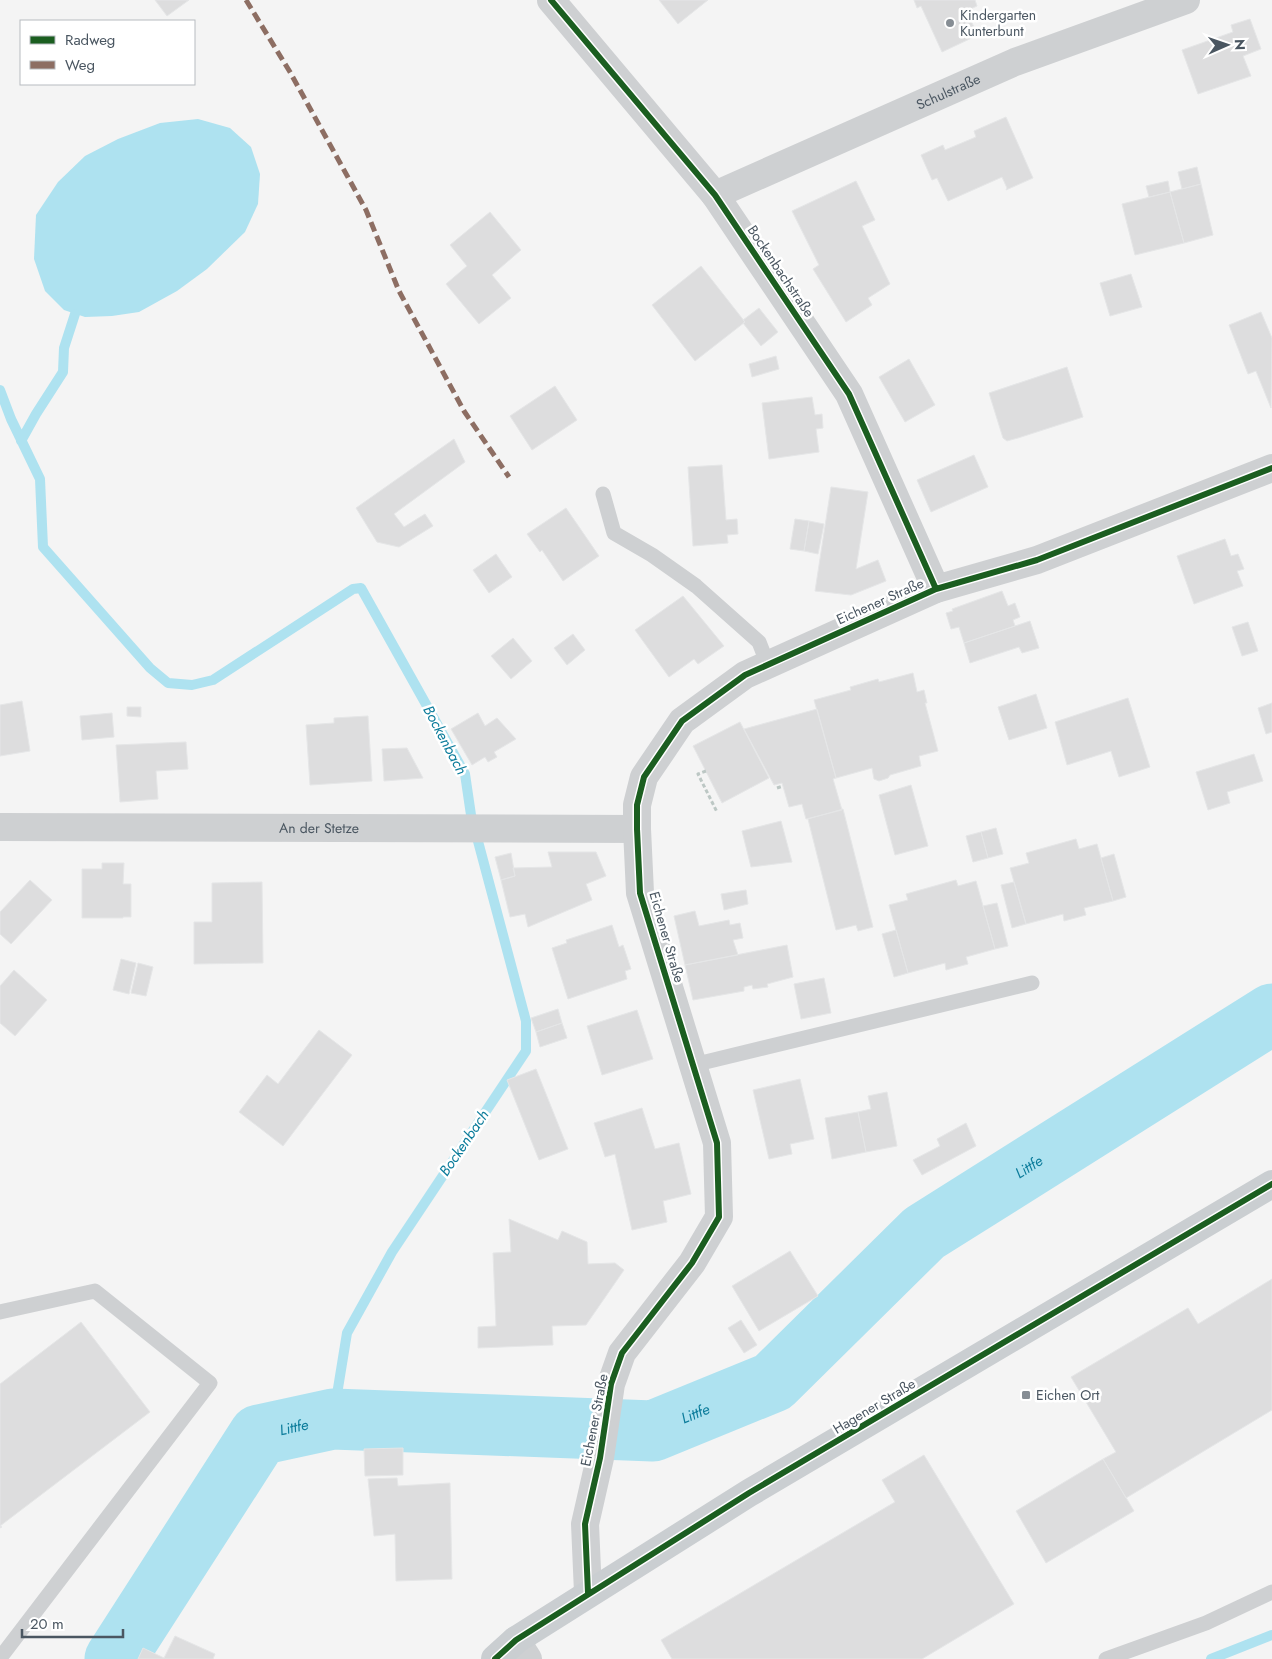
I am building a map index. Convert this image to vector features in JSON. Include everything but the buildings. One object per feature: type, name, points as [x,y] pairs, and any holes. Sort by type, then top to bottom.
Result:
[{"type":"main road","name":"Hagener Straße","points":[[495,1659],[522,1650],[588,1593],[749,1493],[1272,1184]]},
{"type":"street","name":"Bockenbachstraße","points":[[551,0],[715,195],[849,394],[936,589]]},
{"type":"street","name":"Schulstraße","points":[[715,195],[1015,62],[1186,0]]},
{"type":"street","name":"Eichener Straße","points":[[588,1593],[585,1524],[600,1458],[612,1384],[622,1353],[692,1263],[720,1217],[717,1143],[640,893],[637,830],[638,804],[644,776],[682,721],[745,675],[936,589],[1037,560],[1272,468]]},
{"type":"street","name":"An der Stetze","points":[[0,827],[637,830]]},
{"type":"lane","points":[[604,494],[614,533],[652,555],[696,586],[758,642],[768,665]]},
{"type":"lane","points":[[693,1065],[1032,983]]},
{"type":"lane","points":[[0,1312],[95,1291],[210,1383],[0,1658]]},
{"type":"lane","points":[[1106,1659],[1206,1623],[1272,1592]]},
{"type":"path","points":[[706,770],[698,774],[717,812]]},
{"type":"path","points":[[776,788],[783,786]]},
{"type":"water","points":[[198,119],[230,128],[251,147],[260,174],[258,204],[245,232],[207,269],[177,291],[139,312],[85,317],[64,310],[45,291],[34,259],[36,215],[58,182],[85,156],[118,139],[160,123]]},
{"type":"waterway","points":[[21,441],[63,372],[64,348],[75,314]]},
{"type":"waterway","name":"Bockenbach","points":[[0,390],[11,419],[40,479],[43,547],[150,668],[168,683],[192,685],[213,680],[353,589],[361,588],[465,774],[471,815],[526,1021],[526,1051],[392,1252],[347,1333],[333,1419]]},
{"type":"waterway","name":"Littfe","points":[[115,1659],[259,1435],[333,1419],[653,1431],[773,1382],[924,1233],[1272,1014]]},
{"type":"waterway","points":[[1211,1659],[1272,1635]]},
{"type":"marked path","points":[[246,0],[290,72],[366,210],[399,291],[464,411],[509,477]]},
{"type":"cycle path","points":[[551,0],[715,195],[849,394],[936,589]]},
{"type":"cycle path","points":[[588,1593],[585,1524],[600,1458],[611,1384],[622,1353],[692,1263],[719,1217],[717,1143],[640,893],[637,805],[644,777],[682,721],[745,675],[936,589],[1037,560],[1272,468]]},
{"type":"cycle path","points":[[495,1659],[516,1640],[749,1493],[1272,1184]]},
{"type":"place","name":"Kindergarten Kunterbunt","points":[[950,23]]},
{"type":"place","name":"Eichen Ort","points":[[1026,1395]]}]
